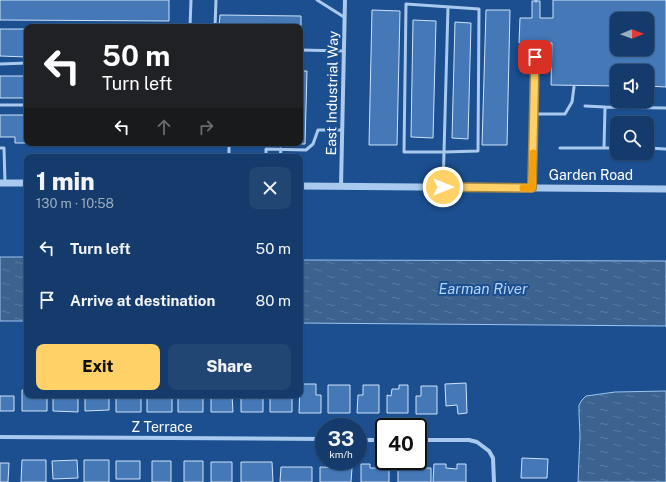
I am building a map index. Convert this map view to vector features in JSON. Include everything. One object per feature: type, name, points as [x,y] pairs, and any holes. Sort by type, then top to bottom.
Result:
[{"type":"street","name":"East Industrial Way","points":[[341,186],[345,0]]},
{"type":"street","points":[[2,183],[24,183]]},
{"type":"street","name":"Garden Road","points":[[303,186],[666,189]]},
{"type":"street","name":"Z Terrace","points":[[0,437],[315,439]]},
{"type":"street","points":[[427,440],[460,440],[477,442],[490,451],[493,458],[495,466],[494,482]]},
{"type":"lane","points":[[190,0],[190,24]]},
{"type":"lane","points":[[215,24],[216,0]]},
{"type":"lane","points":[[318,0],[344,17]]},
{"type":"lane","points":[[406,4],[480,9],[478,152],[444,152],[404,152],[406,4]]},
{"type":"lane","points":[[443,187],[448,7]]},
{"type":"lane","points":[[532,188],[535,43]]},
{"type":"lane","points":[[303,50],[344,51]]},
{"type":"lane","points":[[0,64],[24,63]]},
{"type":"lane","points":[[534,114],[565,114],[572,102],[574,86]]},
{"type":"lane","points":[[0,105],[24,105]]},
{"type":"lane","points":[[585,106],[666,108]]},
{"type":"lane","points":[[604,148],[605,107]]},
{"type":"lane","points":[[266,154],[266,149],[306,150],[313,144],[318,130],[342,130]]},
{"type":"lane","points":[[229,147],[229,154]]},
{"type":"lane","points":[[0,148],[4,148],[2,183]]},
{"type":"lane","points":[[560,148],[610,148]]},
{"type":"lane","points":[[654,148],[666,149]]},
{"type":"lane","points":[[280,154],[281,149]]},
{"type":"water","points":[[0,257],[24,257],[24,321],[0,321]]},
{"type":"water","name":"Earman River","points":[[303,260],[666,261],[666,326],[303,323]]},
{"type":"water","points":[[666,391],[666,482],[578,482],[580,435],[579,405],[582,400],[586,396],[615,392]]},
{"type":"building","points":[[0,0],[169,0],[169,21],[0,20]]},
{"type":"building","points":[[553,0],[666,0],[666,87],[654,86],[654,64],[610,64],[610,86],[551,85],[552,43],[519,43],[520,18],[532,18],[532,1],[540,1],[540,18],[553,18]]},
{"type":"building","points":[[372,10],[400,11],[397,145],[369,145]]},
{"type":"building","points":[[486,10],[510,10],[507,145],[482,145]]},
{"type":"building","points":[[220,15],[301,16],[301,24],[219,24]]},
{"type":"building","points":[[413,20],[436,21],[433,138],[411,137]]},
{"type":"building","points":[[455,22],[471,23],[468,139],[452,138]]},
{"type":"building","points":[[0,29],[24,29],[24,57],[0,56]]},
{"type":"building","points":[[303,71],[307,71],[305,144],[303,144]]},
{"type":"building","points":[[0,76],[24,76],[24,98],[0,98]]},
{"type":"building","points":[[0,115],[24,115],[24,143],[15,143],[15,137],[0,137]]},
{"type":"building","points":[[466,383],[467,413],[458,414],[457,405],[446,406],[445,384]]},
{"type":"building","points":[[303,384],[316,384],[316,395],[321,395],[321,413],[299,413],[300,398],[303,398]]},
{"type":"building","points":[[328,385],[350,385],[350,413],[328,413]]},
{"type":"building","points":[[363,385],[379,385],[379,413],[357,413],[358,395],[363,395]]},
{"type":"building","points":[[399,385],[408,385],[408,413],[387,413],[387,395],[391,396],[392,389],[399,389]]},
{"type":"building","points":[[421,386],[437,386],[437,414],[416,414],[416,396],[421,396]]},
{"type":"building","points":[[22,390],[24,390],[24,398],[47,398],[47,411],[22,411]]},
{"type":"building","points":[[0,396],[14,396],[14,411],[0,411]]},
{"type":"building","points":[[53,398],[78,398],[78,412],[53,411]]},
{"type":"building","points":[[85,398],[109,398],[109,410],[85,411]]},
{"type":"building","points":[[116,398],[141,398],[141,412],[116,412]]},
{"type":"building","points":[[147,398],[172,398],[172,412],[147,412]]},
{"type":"building","points":[[178,398],[203,398],[203,412],[178,412]]},
{"type":"building","points":[[211,398],[232,398],[233,412],[211,412]]},
{"type":"building","points":[[241,398],[263,398],[263,412],[241,412]]},
{"type":"building","points":[[270,398],[292,398],[292,412],[270,412]]},
{"type":"building","points":[[522,458],[548,459],[547,478],[521,478]]},
{"type":"building","points":[[22,460],[46,460],[46,482],[21,482]]},
{"type":"building","points":[[77,460],[78,478],[53,479],[52,461]]},
{"type":"building","points":[[84,460],[109,460],[109,482],[84,482]]},
{"type":"building","points":[[116,461],[140,461],[140,479],[116,479]]},
{"type":"building","points":[[152,461],[171,461],[171,482],[152,482]]},
{"type":"building","points":[[184,461],[203,461],[203,482],[184,482]]},
{"type":"building","points":[[211,462],[232,462],[232,482],[211,482]]},
{"type":"building","points":[[241,462],[272,462],[273,482],[241,482]]},
{"type":"building","points":[[0,463],[9,463],[8,482],[0,482]]},
{"type":"building","points":[[367,464],[370,464],[370,468],[375,468],[375,470],[389,470],[389,482],[361,482],[361,470],[367,470]]},
{"type":"building","points":[[434,464],[446,464],[446,468],[457,469],[457,464],[466,464],[466,482],[433,482]]},
{"type":"building","points":[[281,467],[312,467],[312,482],[280,482]]},
{"type":"building","points":[[427,468],[431,468],[431,482],[398,482],[398,470],[427,470]]},
{"type":"building","points":[[320,470],[352,470],[351,482],[320,482]]},
{"type":"slow traffic","points":[[523,188],[532,188],[533,153]]},
{"type":"route","points":[[443,187],[532,188],[535,57]]}]
